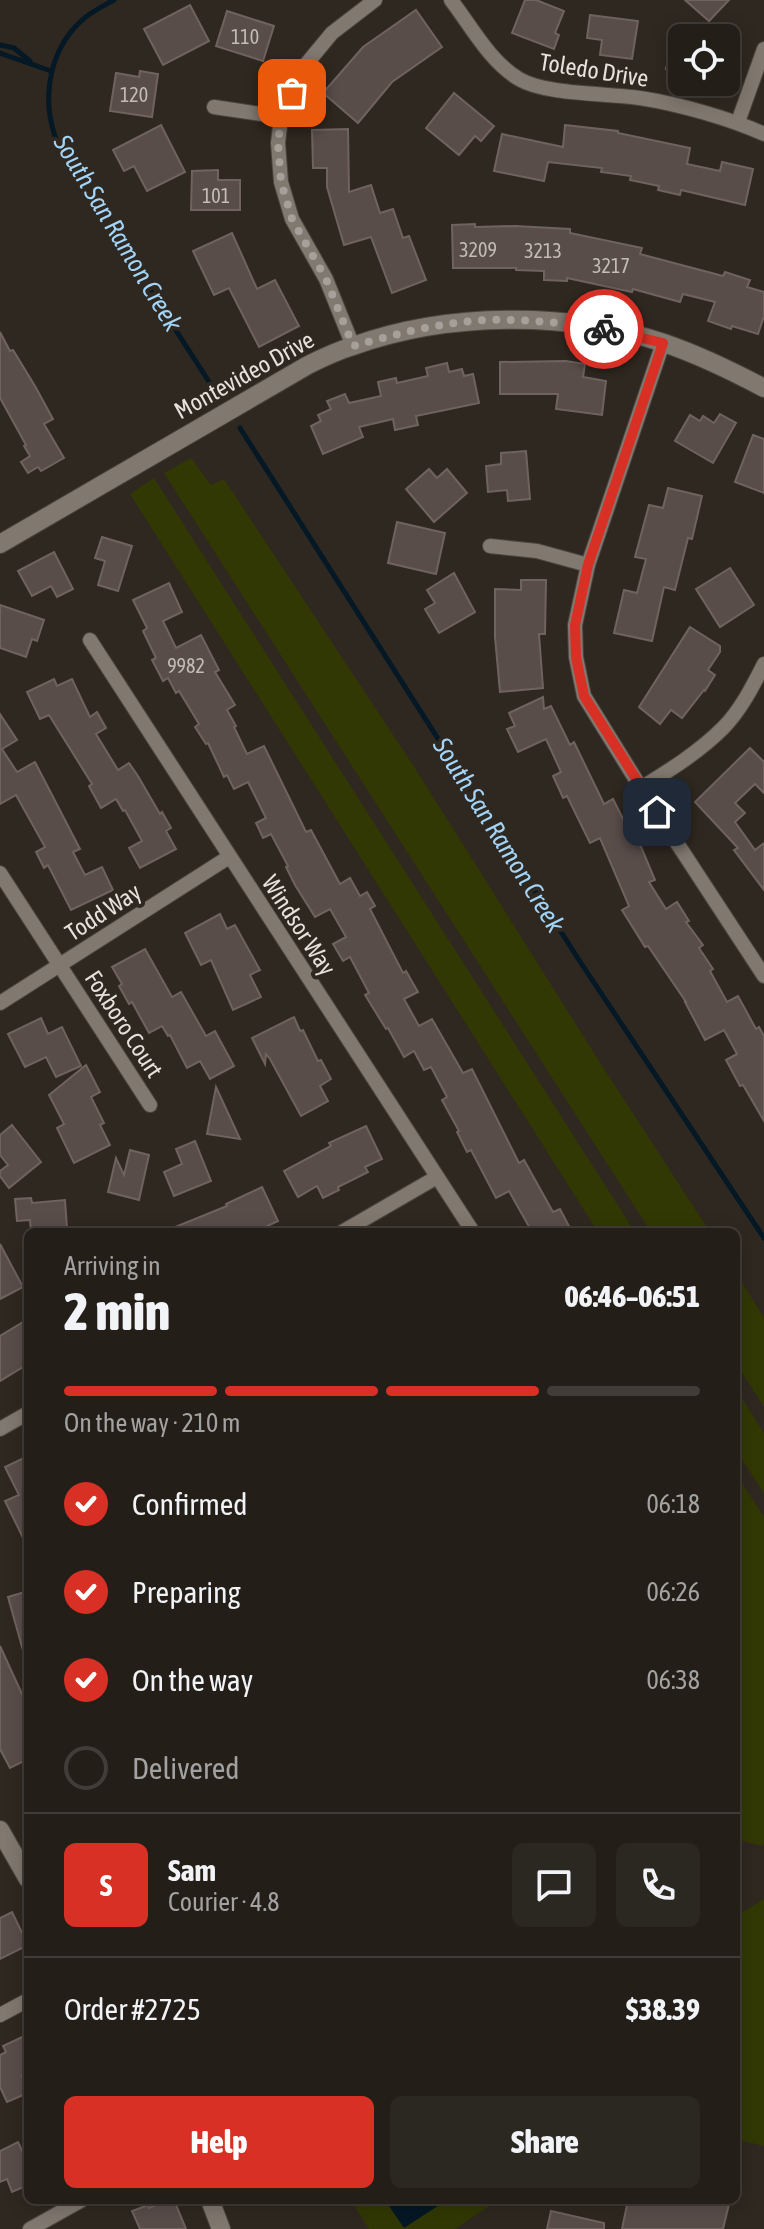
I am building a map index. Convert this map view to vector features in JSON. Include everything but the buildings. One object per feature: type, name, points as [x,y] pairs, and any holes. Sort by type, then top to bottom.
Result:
[{"type":"street","points":[[353,346],[326,279],[292,219],[281,182],[278,143],[281,117],[303,68],[332,33],[375,0]]},
{"type":"street","name":"Toledo Drive","points":[[451,0],[498,63],[520,80],[546,89],[642,98],[738,122],[764,134]]},
{"type":"street","points":[[738,122],[764,49]]},
{"type":"street","points":[[214,107],[281,117]]},
{"type":"street","name":"Montevideo Drive","points":[[0,544],[308,365],[353,346],[409,331],[484,320],[550,321],[610,329],[663,343],[717,364],[764,388]]},
{"type":"street","points":[[663,343],[588,565],[575,625],[576,657],[584,696],[641,788],[758,953],[764,976]]},
{"type":"street","points":[[490,546],[537,551],[588,565]]},
{"type":"street","name":"Windsor Way","points":[[90,640],[470,1228]]},
{"type":"street","points":[[641,788],[695,753],[725,727],[764,664]]},
{"type":"street","name":"Todd Way","points":[[0,1003],[229,857]]},
{"type":"street","name":"Foxboro Court","points":[[0,873],[150,1105]]},
{"type":"street","points":[[349,1228],[437,1177]]},
{"type":"street","points":[[0,1429],[24,1415]]},
{"type":"street","points":[[0,1830],[24,1872]]},
{"type":"street","points":[[0,2015],[24,2002]]},
{"type":"street","points":[[30,2229],[75,2204]]},
{"type":"street","points":[[212,2204],[221,2229]]},
{"type":"green space","points":[[191,458],[211,485],[224,479],[413,765],[707,1228],[648,1228],[164,473]]},
{"type":"green space","points":[[154,478],[632,1228],[595,1228],[130,494]]},
{"type":"green space","points":[[740,1279],[764,1318],[764,1407],[740,1369]]},
{"type":"green space","points":[[740,1395],[764,1433],[764,1493],[740,1457]]},
{"type":"green space","points":[[740,1480],[764,1517],[764,1844],[761,1846],[740,1840]]},
{"type":"green space","points":[[764,1899],[764,2146],[740,2140],[740,1914]]},
{"type":"green space","points":[[353,2204],[492,2204],[455,2229],[369,2229]]},
{"type":"water","points":[[388,2204],[441,2204],[404,2228]]},
{"type":"waterway","name":"South San Ramon Creek","points":[[114,0],[87,16],[64,41],[49,88],[51,120],[57,140],[73,170],[213,388]]},
{"type":"waterway","points":[[0,45],[14,48],[30,61]]},
{"type":"waterway","points":[[0,53],[51,71]]},
{"type":"waterway","name":"South San Ramon Creek","points":[[240,428],[579,960],[764,1238]]},
{"type":"way so far","points":[[292,93],[281,117],[278,143],[281,182],[292,219],[326,279],[353,346],[409,331],[484,320],[550,321],[604,329]]},
{"type":"route","points":[[604,329],[663,343],[588,565],[575,625],[576,657],[584,696],[657,812]]}]
